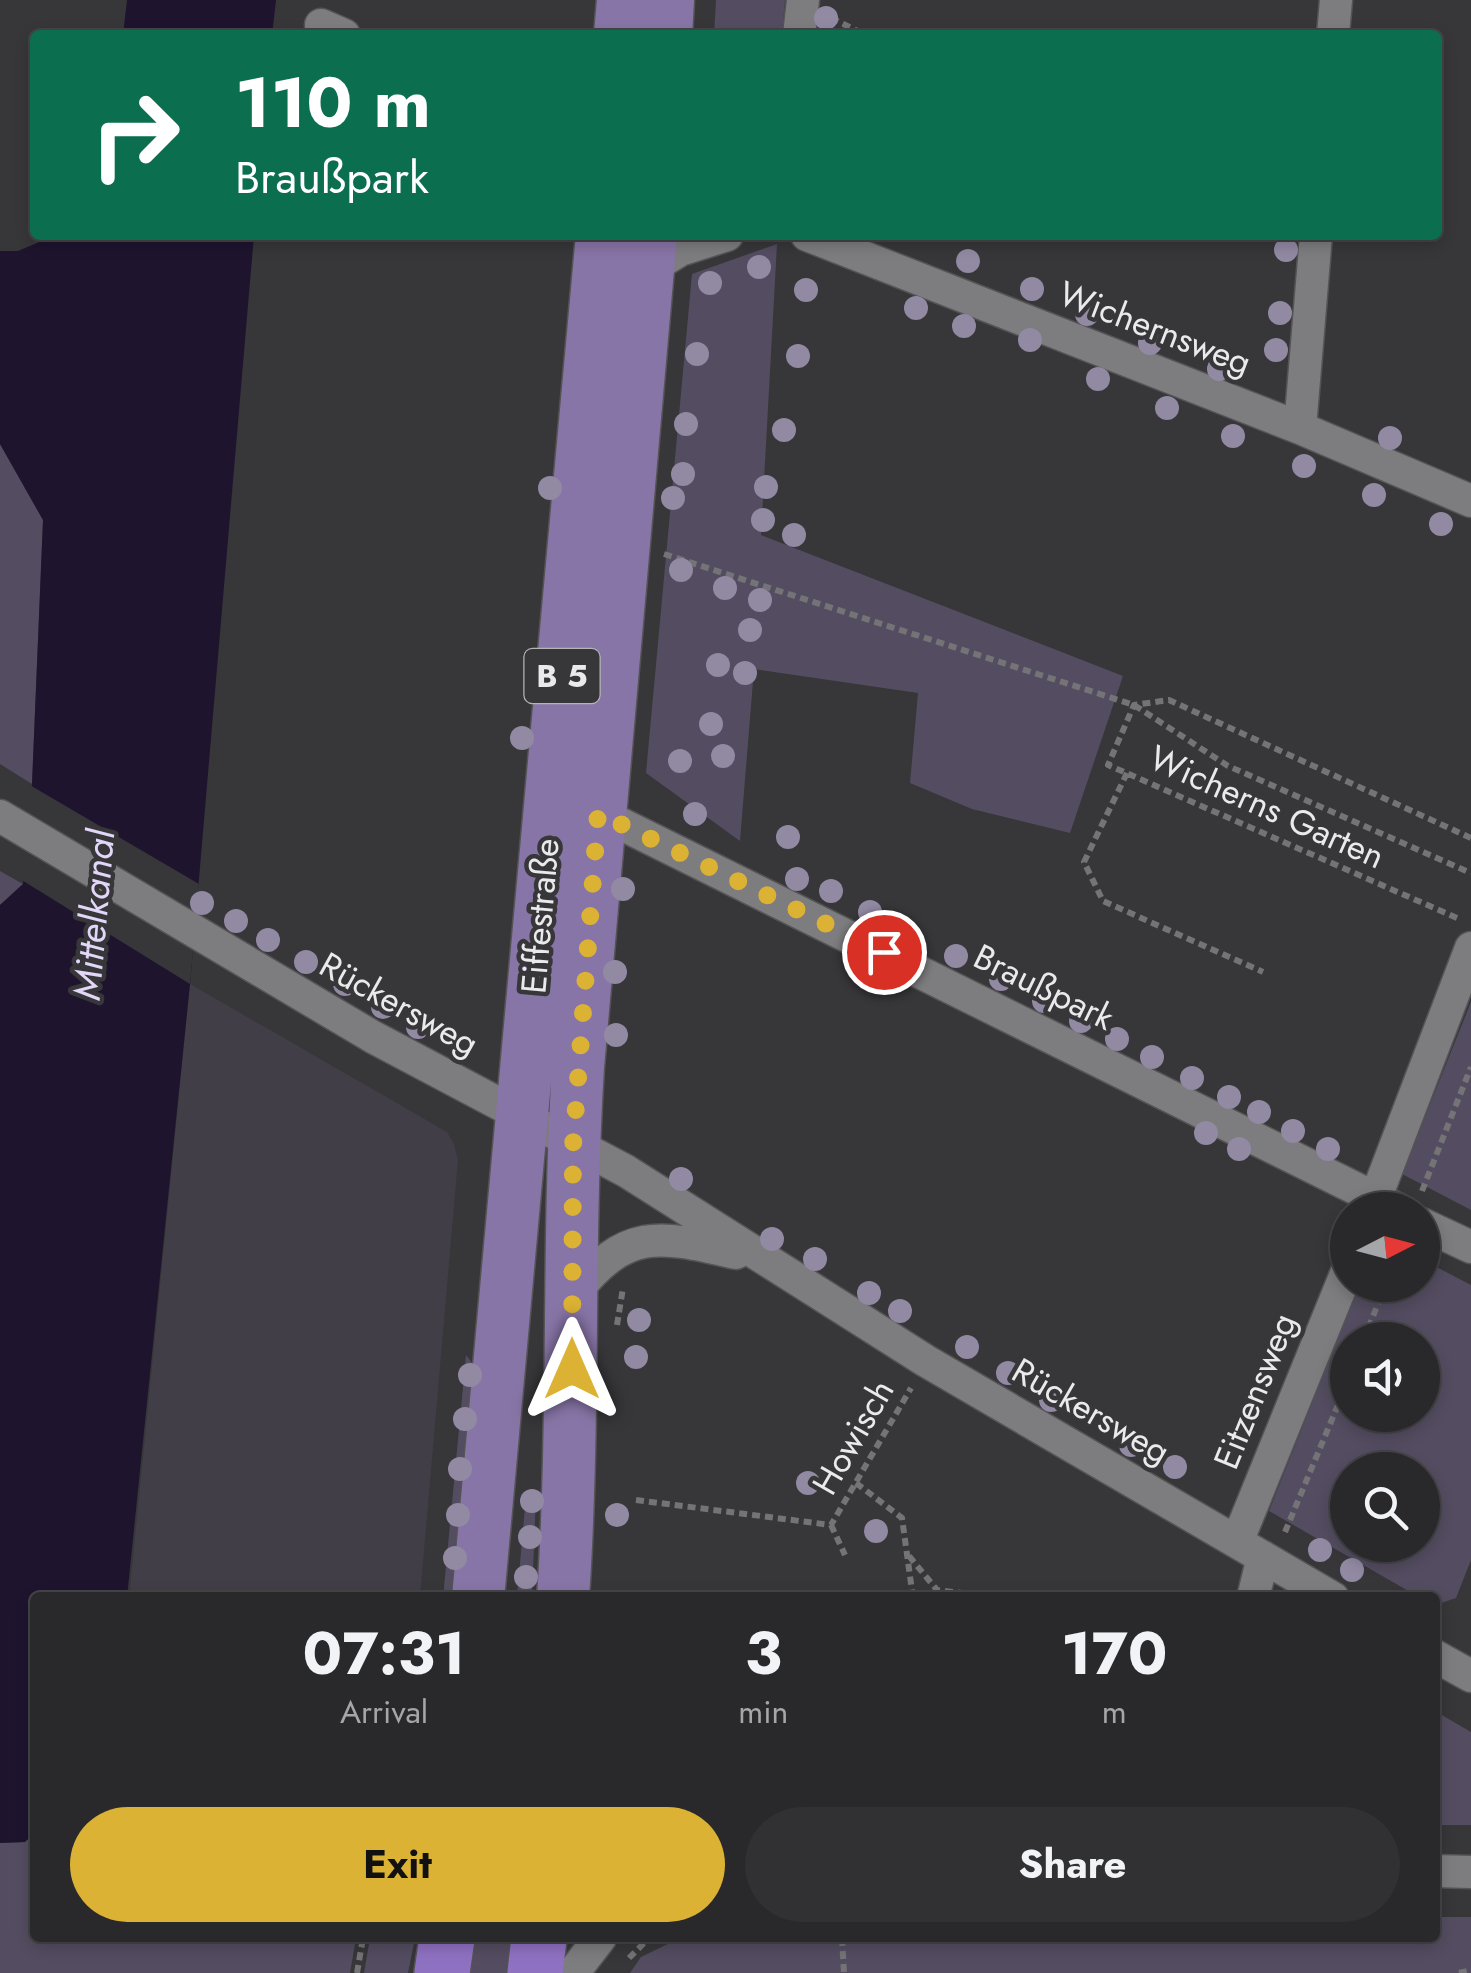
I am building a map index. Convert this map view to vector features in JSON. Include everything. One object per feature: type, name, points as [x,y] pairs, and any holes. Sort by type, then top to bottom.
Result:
[{"type":"highway","points":[[442,1973],[446,1942]]},
{"type":"highway","points":[[536,1973],[538,1942]]},
{"type":"main road","points":[[621,30],[624,0]]},
{"type":"main road","points":[[666,30],[668,0]]},
{"type":"main road","name":"Eiffestraße","points":[[479,1592],[602,240]]},
{"type":"main road","name":"Eiffestraße","points":[[563,1592],[571,1478],[573,1146],[598,813],[649,252]]},
{"type":"street","points":[[800,30],[803,0]]},
{"type":"street","points":[[1333,30],[1336,0]]},
{"type":"street","points":[[593,341],[649,252],[680,250],[711,240]]},
{"type":"street","name":"Wichernsweg","points":[[821,240],[1300,428],[1471,501]]},
{"type":"street","points":[[1300,428],[1316,240]]},
{"type":"street","name":"Braußpark","points":[[598,813],[1356,1192]]},
{"type":"street","name":"Rückersweg","points":[[12,823],[195,933],[520,1117],[626,1171],[926,1361],[1323,1592]]},
{"type":"street","points":[[1387,1192],[1471,948]]},
{"type":"street","points":[[1440,1232],[1471,1247]]},
{"type":"street","name":"Rückersweg","points":[[572,1296],[598,1263],[650,1240],[676,1240],[760,1258]]},
{"type":"street","name":"Eitzensweg","points":[[1253,1592],[1250,1550],[1336,1302]]},
{"type":"street","points":[[1440,1658],[1470,1672]]},
{"type":"street","points":[[1440,1871],[1471,1872]]},
{"type":"street","points":[[573,1973],[597,1942]]},
{"type":"path","points":[[654,551],[1134,706],[1228,766],[1471,873]]},
{"type":"path","name":"Wicherns Garten","points":[[1471,838],[1169,700],[1134,706],[1108,765],[1471,926]]},
{"type":"path","points":[[1127,773],[1084,862],[1102,902],[1263,972]]},
{"type":"path","points":[[1421,1192],[1471,1067]]},
{"type":"path","name":"Howisch","points":[[636,1500],[830,1525],[926,1361]]},
{"type":"path","points":[[1250,1550],[1292,1524],[1330,1427]]},
{"type":"path","points":[[856,1483],[902,1518],[913,1592]]},
{"type":"path","points":[[830,1525],[845,1555]]},
{"type":"path","points":[[907,1553],[937,1590],[953,1592]]},
{"type":"path","points":[[357,1973],[362,1942]]},
{"type":"path","points":[[842,1942],[844,1973]]},
{"type":"path","points":[[1460,1973],[1471,1970]]},
{"type":"shaded area","points":[[716,0],[785,0],[782,30],[714,30]]},
{"type":"shaded area","points":[[777,244],[761,535],[1123,676],[1070,833],[972,809],[910,783],[918,693],[754,669],[740,841],[646,773],[692,274]]},
{"type":"shaded area","points":[[0,444],[43,520],[32,784],[0,764]]},
{"type":"shaded area","points":[[0,871],[23,884],[0,905]]},
{"type":"shaded area","points":[[190,984],[447,1132],[454,1144],[458,1160],[420,1592],[130,1592]]},
{"type":"shaded area","points":[[1471,1002],[1471,1210],[1402,1174]]},
{"type":"shaded area","points":[[1440,1269],[1471,1285],[1471,1560],[1456,1598],[1440,1603],[1440,1592],[1410,1592],[1358,1562],[1440,1562],[1440,1452],[1330,1452],[1330,1546],[1269,1511],[1330,1358],[1330,1432],[1440,1432],[1440,1322],[1344,1322],[1352,1302],[1440,1302]]},
{"type":"shaded area","points":[[466,1355],[478,1371],[457,1592],[444,1592]]},
{"type":"shaded area","points":[[536,1495],[532,1592],[517,1592],[526,1496]]},
{"type":"shaded area","points":[[1440,1714],[1471,1732],[1471,1825],[1440,1825]]},
{"type":"shaded area","points":[[30,1837],[30,1942],[355,1942],[350,1973],[0,1973],[0,1843],[25,1842]]},
{"type":"shaded area","points":[[1440,1917],[1471,1917],[1471,1973],[630,1973],[641,1957],[672,1942],[1440,1942]]},
{"type":"shaded area","points":[[369,1942],[414,1942],[408,1973],[364,1973]]},
{"type":"shaded area","points":[[467,1942],[515,1942],[512,1973],[463,1973]]},
{"type":"water","points":[[127,0],[276,0],[273,30],[124,30]]},
{"type":"water","name":"Mittelkanal","points":[[44,240],[254,240],[190,984],[128,1592],[30,1592],[30,1837],[25,1842],[0,1843],[0,905],[23,884],[32,784],[43,520],[0,444],[0,251],[18,251]]},
{"type":"pier","points":[[28,784],[199,884],[190,984],[20,879]]},
{"type":"route","points":[[572,1369],[573,1146],[598,813],[884,952]]}]
